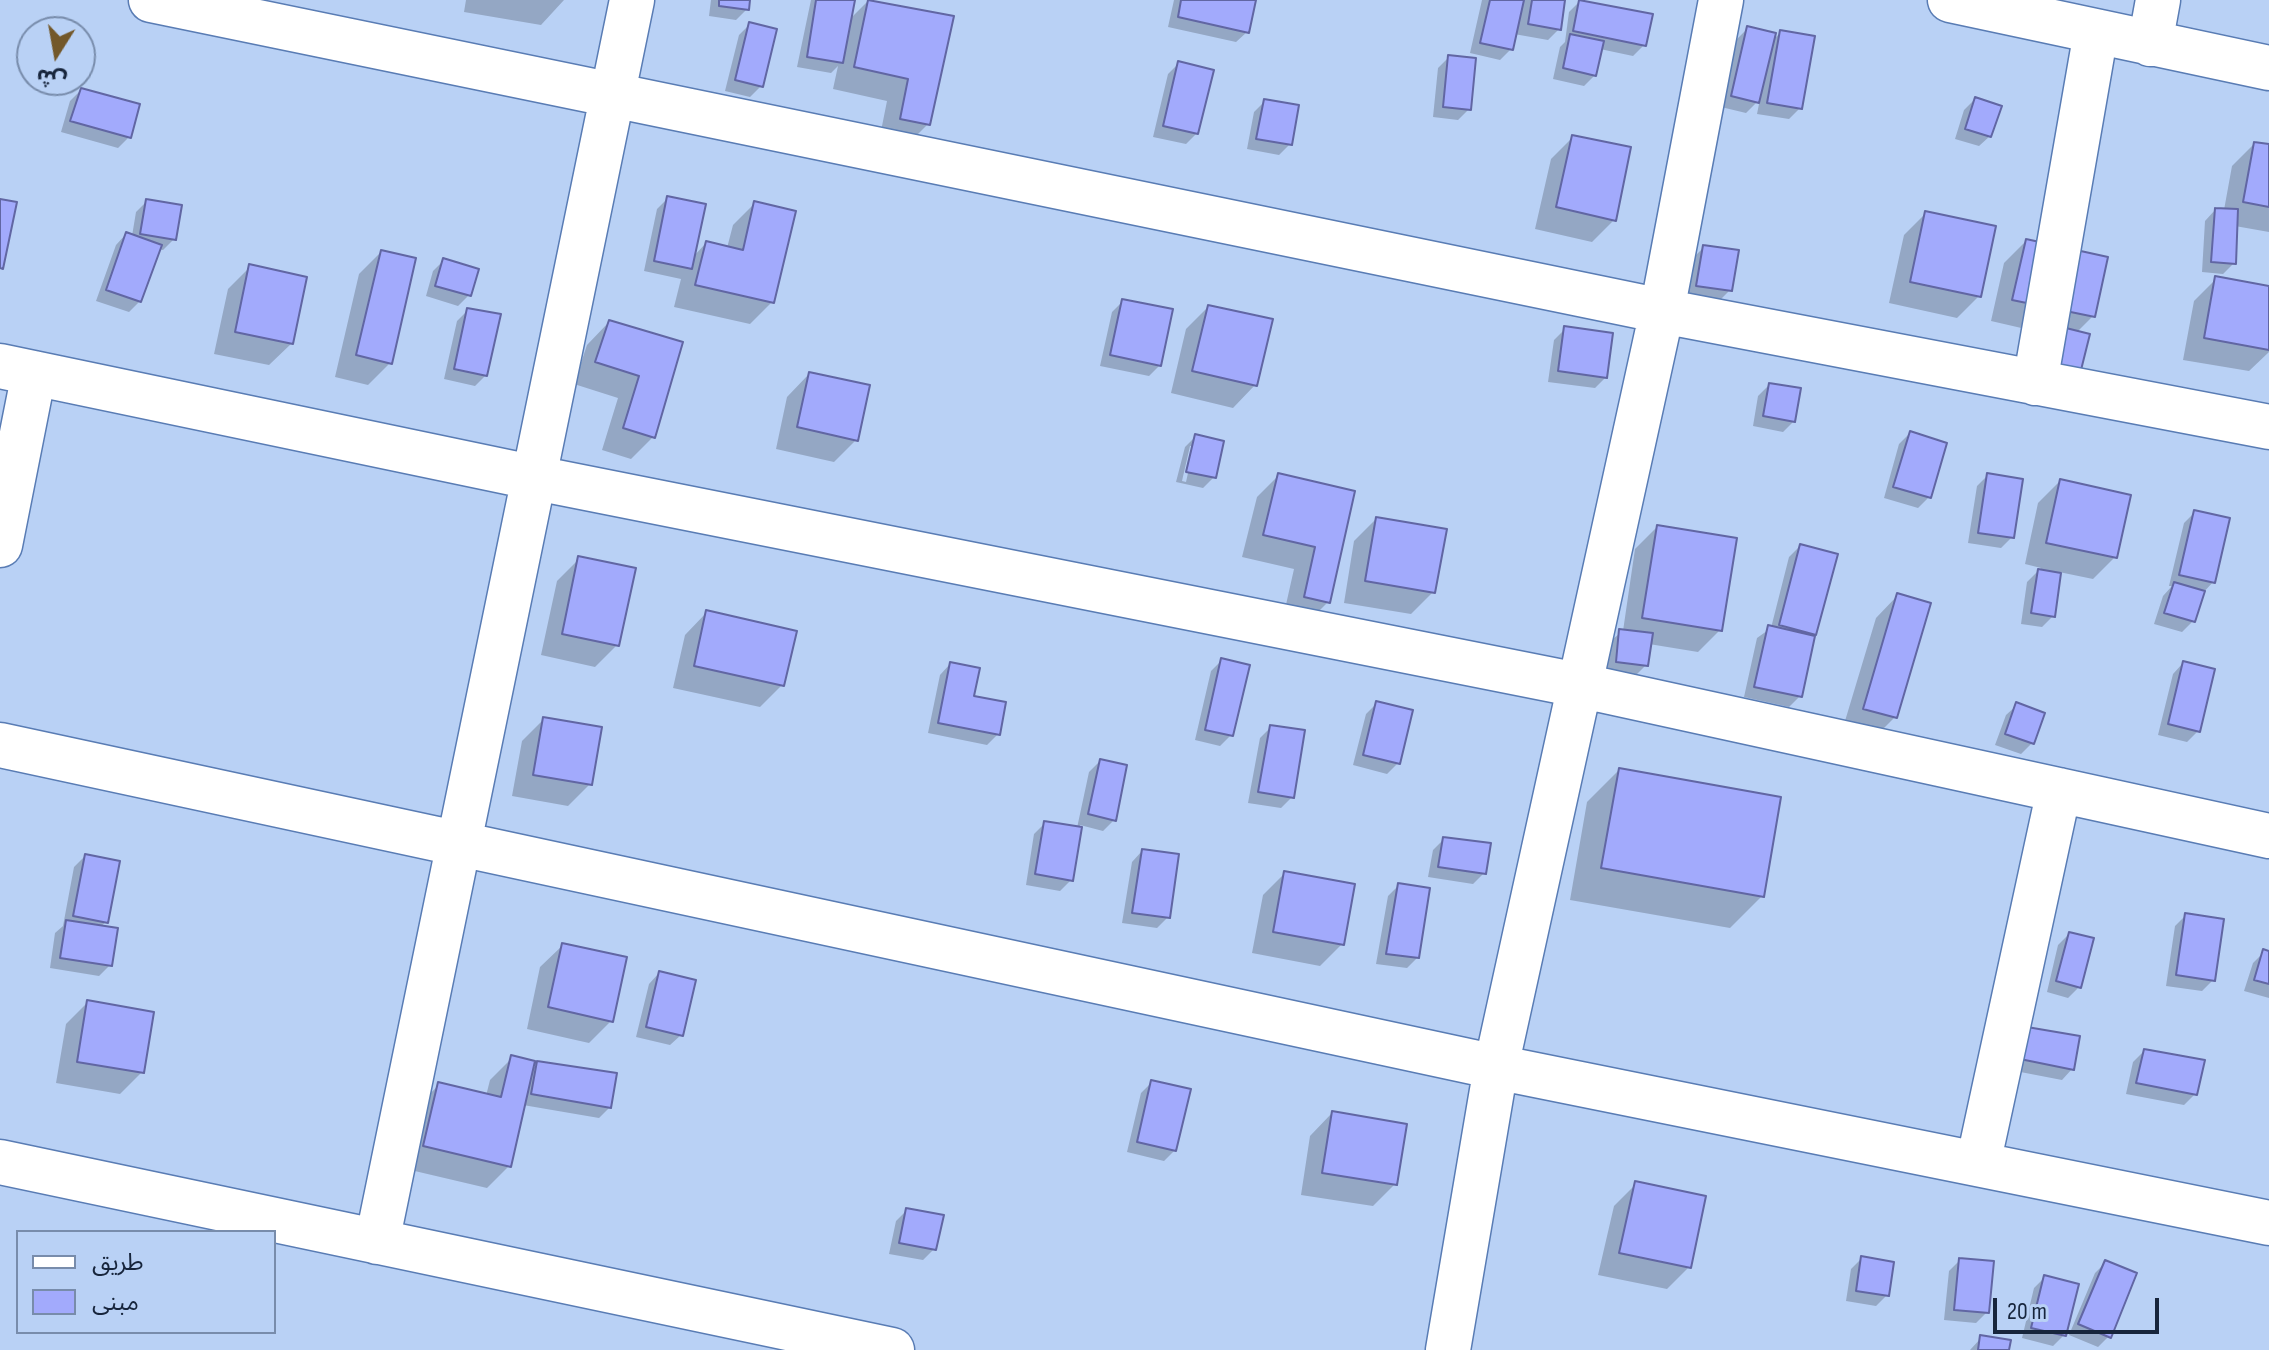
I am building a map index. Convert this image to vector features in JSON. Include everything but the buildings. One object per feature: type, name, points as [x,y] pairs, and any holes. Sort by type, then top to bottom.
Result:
[{"type":"street","points":[[151,0],[1662,311],[2269,427]]},
{"type":"street","points":[[377,1242],[632,0]]},
{"type":"street","points":[[1448,1350],[1496,1067],[1662,311],[1721,0]]},
{"type":"street","points":[[1950,0],[2269,68]]},
{"type":"street","points":[[2150,44],[2158,0]]},
{"type":"street","points":[[2035,383],[2096,32]]},
{"type":"street","points":[[0,545],[17,370],[536,478],[1578,685],[2269,836]]},
{"type":"street","points":[[0,745],[1496,1067],[2269,1223]]},
{"type":"street","points":[[1978,1164],[2059,790]]},
{"type":"street","points":[[0,1162],[841,1345],[892,1350]]}]
